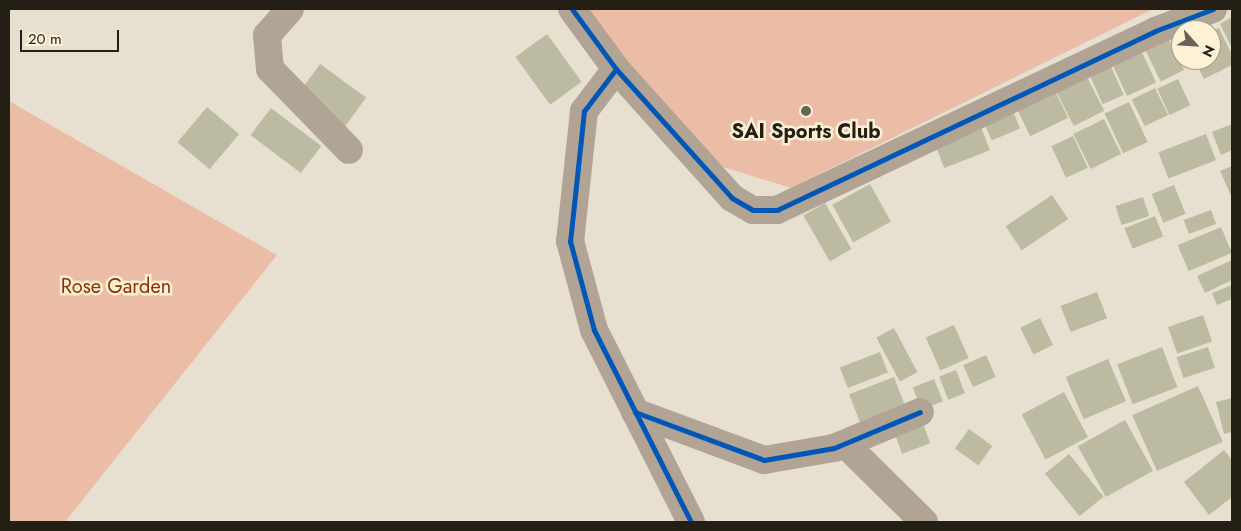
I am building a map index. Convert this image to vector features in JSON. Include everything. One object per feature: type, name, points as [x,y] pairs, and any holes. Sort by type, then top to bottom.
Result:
[{"type":"street","points":[[290,9],[268,36],[270,69],[349,150]]},
{"type":"street","points":[[572,9],[616,69],[732,198],[753,210],[777,210],[1146,36],[1213,9]]},
{"type":"street","points":[[616,69],[584,111],[570,240],[594,330],[691,522]]},
{"type":"street","points":[[635,412],[764,460],[845,444],[920,412]]},
{"type":"street","points":[[845,444],[924,522]]},
{"type":"green space","name":"SAI Sports Club","points":[[561,9],[1153,9],[791,188],[723,167]]},
{"type":"green space","name":"Rose Garden","points":[[9,101],[277,255],[65,522],[9,522]]},
{"type":"building","points":[[1232,17],[1232,48],[1221,26],[1221,23]]},
{"type":"building","points":[[1221,32],[1232,55],[1232,65],[1204,79],[1199,70],[1221,70]]},
{"type":"building","points":[[547,34],[582,82],[550,105],[515,57]]},
{"type":"building","points":[[1167,35],[1171,43],[1171,70],[1184,70],[1161,81],[1144,46]]},
{"type":"building","points":[[1140,48],[1156,82],[1127,96],[1111,62]]},
{"type":"building","points":[[1109,62],[1124,95],[1103,104],[1088,71]]},
{"type":"building","points":[[320,64],[366,98],[345,127],[299,93]]},
{"type":"building","points":[[1086,75],[1104,111],[1074,126],[1056,90]]},
{"type":"building","points":[[1178,79],[1190,105],[1169,115],[1157,89]]},
{"type":"building","points":[[1155,88],[1168,115],[1145,126],[1132,99]]},
{"type":"building","points":[[1054,89],[1068,118],[1030,136],[1016,107]]},
{"type":"building","points":[[1129,102],[1148,142],[1123,153],[1105,113]]},
{"type":"building","points":[[207,107],[239,134],[210,169],[177,142]]},
{"type":"building","points":[[271,108],[321,146],[301,173],[251,135]]},
{"type":"building","points":[[1012,109],[1020,128],[992,140],[983,121]]},
{"type":"building","points":[[1104,119],[1121,154],[1091,169],[1073,134]]},
{"type":"building","points":[[1232,124],[1232,150],[1221,155],[1212,132]]},
{"type":"building","points":[[981,127],[990,150],[944,168],[935,145]]},
{"type":"building","points":[[1206,134],[1216,160],[1168,178],[1158,152]]},
{"type":"building","points":[[1073,136],[1088,168],[1066,178],[1051,146]]},
{"type":"building","points":[[1232,166],[1232,198],[1220,171]]},
{"type":"building","points":[[870,184],[891,222],[853,242],[832,205]]},
{"type":"building","points":[[1174,185],[1186,214],[1163,223],[1152,194]]},
{"type":"building","points":[[1052,195],[1068,219],[1022,250],[1006,226]]},
{"type":"building","points":[[1143,197],[1149,216],[1122,225],[1115,206]]},
{"type":"building","points":[[825,203],[852,249],[830,261],[803,216]]},
{"type":"building","points":[[1211,210],[1216,224],[1189,234],[1184,220]]},
{"type":"building","points":[[1155,216],[1163,236],[1133,249],[1124,228]]},
{"type":"building","points":[[1221,227],[1232,253],[1189,271],[1178,245]]},
{"type":"building","points":[[1232,260],[1232,280],[1205,293],[1197,276]]},
{"type":"building","points":[[1232,285],[1232,299],[1217,305],[1212,293]]},
{"type":"building","points":[[1097,292],[1107,318],[1071,332],[1061,306]]},
{"type":"building","points":[[1203,315],[1212,341],[1177,354],[1168,327]]},
{"type":"building","points":[[1040,318],[1053,345],[1033,355],[1020,328]]},
{"type":"building","points":[[954,325],[969,358],[940,370],[926,338]]},
{"type":"building","points":[[894,328],[917,372],[900,382],[876,337]]},
{"type":"building","points":[[1162,347],[1177,387],[1133,404],[1117,364]]},
{"type":"building","points":[[1208,347],[1215,368],[1183,378],[1177,357]]},
{"type":"building","points":[[880,352],[888,373],[848,388],[840,367]]},
{"type":"building","points":[[986,355],[996,377],[973,387],[963,365]]},
{"type":"building","points":[[1108,359],[1126,401],[1084,419],[1066,377]]},
{"type":"building","points":[[956,370],[965,393],[948,400],[939,376]]},
{"type":"building","points":[[894,377],[908,414],[864,432],[849,394]]},
{"type":"building","points":[[934,379],[943,401],[922,410],[913,388]]},
{"type":"building","points":[[1198,386],[1223,442],[1157,471],[1132,415]]},
{"type":"building","points":[[1064,392],[1088,437],[1046,460],[1022,415]]},
{"type":"building","points":[[1232,398],[1232,432],[1224,434],[1216,402]]},
{"type":"building","points":[[921,418],[930,443],[902,454],[893,428]]},
{"type":"building","points":[[1125,420],[1153,471],[1106,497],[1078,446]]},
{"type":"building","points":[[969,429],[992,446],[978,465],[955,448]]},
{"type":"building","points":[[1224,450],[1232,460],[1232,497],[1209,515],[1184,482]]},
{"type":"building","points":[[1069,454],[1104,497],[1080,516],[1045,474]]},
{"type":"cycle path","points":[[572,9],[616,69],[732,198],[753,210],[777,210],[1155,31],[1213,9]]},
{"type":"cycle path","points":[[616,69],[584,111],[570,241],[594,330],[691,522]]},
{"type":"cycle path","points":[[635,412],[764,460],[834,448],[920,412]]},
{"type":"place","name":"SAI Sports Club","points":[[806,111]]}]
